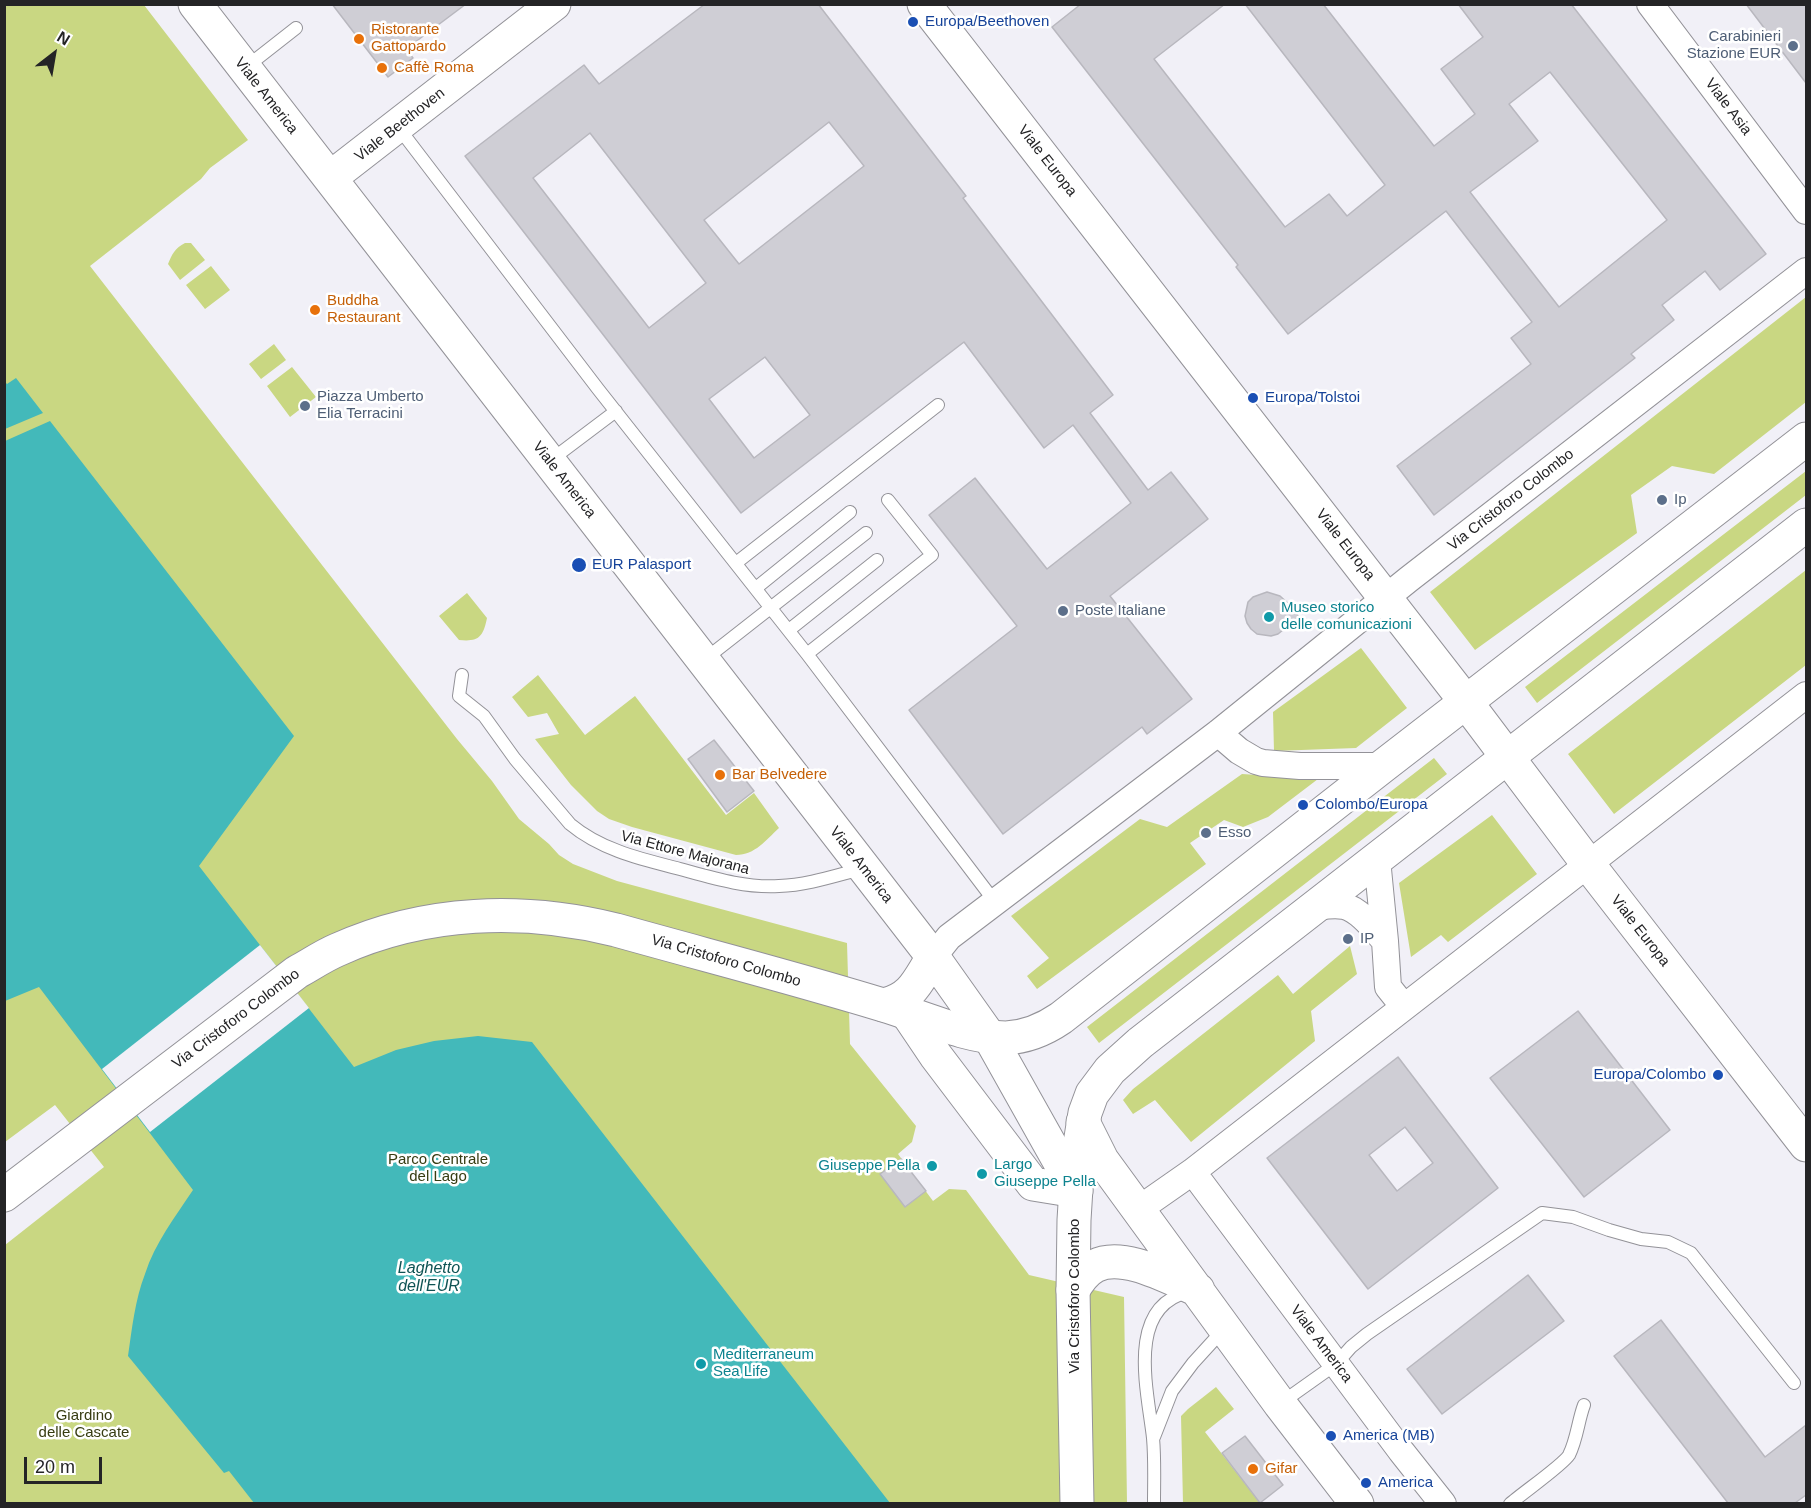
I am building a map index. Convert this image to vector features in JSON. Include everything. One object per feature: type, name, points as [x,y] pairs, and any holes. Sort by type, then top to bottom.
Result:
[{"type":"street","name":"Viale America","points":[[195,4],[933,957]]},
{"type":"street","name":"Viale Beethoven","points":[[330,178],[554,4]]},
{"type":"street","name":"Viale Europa","points":[[924,4],[1386,598],[1806,1145]]},
{"type":"street","name":"Viale Asia","points":[[1650,4],[1806,211]]},
{"type":"street","name":"Via Cristoforo Colombo","points":[[896,1009],[901,1000],[914,988],[933,957],[949,937],[1218,733],[1386,598],[1806,272]]},
{"type":"street","name":"Via Cristoforo Colombo","points":[[4,1195],[282,982],[322,957],[351,944],[417,924],[448,918],[513,915],[562,919],[616,930],[896,1009],[971,1033],[1006,1038],[1043,1029],[1061,1018],[1383,765],[1806,439]]},
{"type":"street","name":"Via Cristoforo Colombo","points":[[1077,1503],[1073,1290],[1078,1156],[1083,1122],[1092,1094],[1103,1078],[1121,1059],[1314,907],[1806,525]]},
{"type":"street","points":[[1139,1209],[1192,1172],[1806,695]]},
{"type":"street","points":[[1218,733],[1239,752],[1263,763],[1300,766],[1383,765]]},
{"type":"street","points":[[1377,860],[1388,987],[1404,1007]]},
{"type":"street","points":[[1314,907],[1345,906],[1361,917],[1385,940]]},
{"type":"street","points":[[933,957],[989,1036],[1076,1191]]},
{"type":"street","points":[[896,1009],[936,1056],[1033,1184],[1076,1191]]},
{"type":"street","points":[[1083,1122],[1102,1160],[1280,1404],[1357,1503]]},
{"type":"street","name":"Viale America","points":[[1201,1183],[1443,1503]]},
{"type":"street","points":[[1073,1290],[1086,1272],[1094,1266],[1116,1261],[1146,1268],[1198,1290]]},
{"type":"lane","points":[[244,69],[296,28]]},
{"type":"lane","points":[[398,127],[616,411],[789,630],[995,902]]},
{"type":"lane","points":[[736,563],[938,405]]},
{"type":"lane","points":[[550,461],[616,411]]},
{"type":"lane","points":[[807,654],[932,555],[888,500]]},
{"type":"lane","points":[[756,588],[850,512]]},
{"type":"lane","points":[[703,661],[866,533]]},
{"type":"lane","points":[[789,630],[877,560]]},
{"type":"lane","name":"Via Ettore Majorana","points":[[462,675],[459,696],[484,717],[515,759],[570,824],[579,832],[611,849],[719,880],[752,886],[798,885],[864,869]]},
{"type":"lane","points":[[1280,1404],[1336,1364],[1367,1334],[1542,1214],[1573,1217],[1641,1239],[1668,1242],[1691,1253],[1794,1383]]},
{"type":"lane","points":[[1154,1503],[1153,1441],[1145,1366],[1150,1324],[1158,1309],[1167,1300],[1198,1290]]},
{"type":"lane","points":[[1153,1441],[1172,1391],[1225,1327]]},
{"type":"lane","points":[[1510,1503],[1568,1458],[1575,1442],[1584,1405]]},
{"type":"green space","name":"Parco Centrale del Lago","points":[[5,5],[144,5],[248,140],[210,168],[201,179],[90,266],[492,781],[519,819],[559,855],[573,864],[617,881],[847,943],[850,1044],[916,1126],[912,1142],[898,1154],[933,1201],[949,1189],[966,1190],[1029,1275],[1124,1297],[1127,1503],[5,1503],[5,1245],[104,1167],[55,1105],[5,1142]]},
{"type":"green space","points":[[185,243],[191,243],[205,260],[180,280],[168,264],[174,252]]},
{"type":"green space","points":[[211,266],[230,290],[205,309],[186,285]]},
{"type":"green space","points":[[1806,297],[1806,402],[1714,474],[1672,466],[1631,495],[1637,533],[1475,650],[1430,592]]},
{"type":"green space","points":[[274,344],[286,360],[261,379],[249,364]]},
{"type":"green space","points":[[292,367],[316,397],[290,417],[267,386]]},
{"type":"green space","points":[[1806,471],[1806,495],[1537,703],[1525,687]]},
{"type":"green space","points":[[1806,570],[1806,665],[1614,814],[1568,754]]},
{"type":"green space","points":[[467,593],[487,618],[484,630],[479,637],[459,640],[439,616]]},
{"type":"green space","points":[[1361,648],[1407,708],[1356,748],[1274,751],[1273,712]]},
{"type":"green space","points":[[538,675],[585,735],[635,696],[726,815],[754,793],[779,828],[755,850],[736,855],[609,819],[597,811],[571,785],[535,739],[559,734],[547,713],[528,717],[512,697]]},
{"type":"green space","points":[[1434,758],[1447,774],[1099,1043],[1087,1027]]},
{"type":"green space","points":[[1242,774],[1318,779],[1268,817],[1243,827],[1224,820],[1190,843],[1206,864],[1037,989],[1027,976],[1049,958],[1011,916],[1140,819],[1167,827]]},
{"type":"green space","points":[[1492,815],[1537,874],[1448,942],[1441,935],[1411,957],[1399,883]]},
{"type":"green space","points":[[1350,946],[1357,974],[1311,1011],[1315,1041],[1191,1142],[1155,1100],[1133,1114],[1123,1100],[1133,1089],[1278,975],[1293,994]]},
{"type":"green space","points":[[1216,1387],[1234,1409],[1205,1432],[1260,1503],[1183,1503],[1181,1416]]},
{"type":"water","points":[[16,378],[43,413],[5,429],[5,382],[7,384]]},
{"type":"water","name":"Laghetto dell'EUR","points":[[50,421],[294,736],[199,866],[354,1067],[396,1050],[434,1041],[478,1036],[532,1042],[890,1503],[254,1503],[229,1471],[224,1473],[128,1356],[136,1304],[149,1263],[166,1230],[193,1190],[39,987],[5,1001],[5,441]]},
{"type":"pier","points":[[260,945],[309,1008],[150,1132],[102,1069]]},
{"type":"building","points":[[332,4],[466,4],[406,49],[413,58],[388,77]]},
{"type":"building","points":[[705,4],[818,4],[966,196],[963,198],[1113,395],[1090,413],[1148,490],[1171,472],[1208,519],[1110,596],[1192,699],[1147,734],[1142,727],[1003,834],[909,710],[1017,626],[929,515],[975,478],[1047,569],[1131,503],[1073,425],[1044,448],[964,342],[741,513],[465,156],[584,65],[599,84]],"holes":[[[829,122],[864,166],[739,264],[704,220]],[[590,133],[706,283],[649,328],[533,178]],[[765,357],[810,415],[754,458],[709,399]]]},
{"type":"building","points":[[1081,4],[1225,4],[1154,59],[1285,227],[1329,194],[1347,216],[1385,185],[1245,4],[1323,4],[1434,146],[1475,114],[1441,69],[1483,37],[1458,4],[1571,4],[1766,254],[1720,290],[1705,271],[1662,305],[1674,320],[1631,354],[1635,358],[1434,515],[1397,466],[1531,364],[1511,338],[1532,322],[1446,211],[1288,334],[1236,267],[1238,265],[1052,27]],"holes":[[[1550,72],[1667,220],[1559,307],[1470,192],[1538,141],[1509,104]]]},
{"type":"building","points":[[1746,4],[1806,4],[1806,83]]},
{"type":"building","points":[[1267,592],[1280,596],[1290,605],[1308,629],[1288,626],[1278,634],[1271,636],[1257,634],[1251,629],[1245,616],[1248,602],[1253,597]]},
{"type":"building","name":"Bar Belvedere","points":[[714,740],[754,791],[727,812],[688,759]]},
{"type":"building","points":[[1578,1011],[1670,1130],[1584,1197],[1490,1078]]},
{"type":"building","points":[[1398,1057],[1498,1188],[1368,1289],[1267,1158]],"holes":[[[1405,1127],[1433,1163],[1397,1191],[1369,1155]]]},
{"type":"building","points":[[901,1159],[926,1191],[905,1207],[880,1174]]},
{"type":"building","points":[[1528,1275],[1564,1321],[1442,1414],[1407,1369]]},
{"type":"building","points":[[1661,1320],[1765,1457],[1806,1425],[1806,1495],[1795,1503],[1728,1503],[1614,1356]]},
{"type":"building","name":"Gifar","points":[[1245,1436],[1283,1485],[1260,1503],[1222,1453]]},
{"type":"place","name":"Europa/Beethoven","points":[[913,22]]},
{"type":"place","name":"Ristorante Gattopardo","points":[[359,39]]},
{"type":"place","name":"Carabinieri Stazione EUR","points":[[1793,46]]},
{"type":"place","name":"Caffè Roma","points":[[382,68]]},
{"type":"place","name":"Buddha Restaurant","points":[[315,310]]},
{"type":"place","name":"Europa/Tolstoi","points":[[1253,398]]},
{"type":"place","name":"Piazza Umberto Elia Terracini","points":[[305,406]]},
{"type":"place","name":"Ip","points":[[1662,500]]},
{"type":"place","name":"EUR Palasport","points":[[579,565]]},
{"type":"place","name":"Poste Italiane","points":[[1063,611]]},
{"type":"place","name":"Museo storico delle comunicazioni","points":[[1269,617]]},
{"type":"place","name":"Bar Belvedere","points":[[720,775]]},
{"type":"place","name":"Colombo/Europa","points":[[1303,805]]},
{"type":"place","name":"Esso","points":[[1206,833]]},
{"type":"place","name":"IP","points":[[1348,939]]},
{"type":"place","name":"Europa/Colombo","points":[[1718,1075]]},
{"type":"place","name":"Giuseppe Pella","points":[[932,1166]]},
{"type":"place","name":"Largo Giuseppe Pella","points":[[982,1174]]},
{"type":"place","name":"Mediterraneum Sea Life","points":[[701,1364]]},
{"type":"place","name":"America (MB)","points":[[1331,1436]]},
{"type":"place","name":"Gifar","points":[[1253,1469]]},
{"type":"place","name":"America","points":[[1366,1483]]},
{"type":"park label","name":"Giardino delle Cascate","points":[[84,1424]]}]
